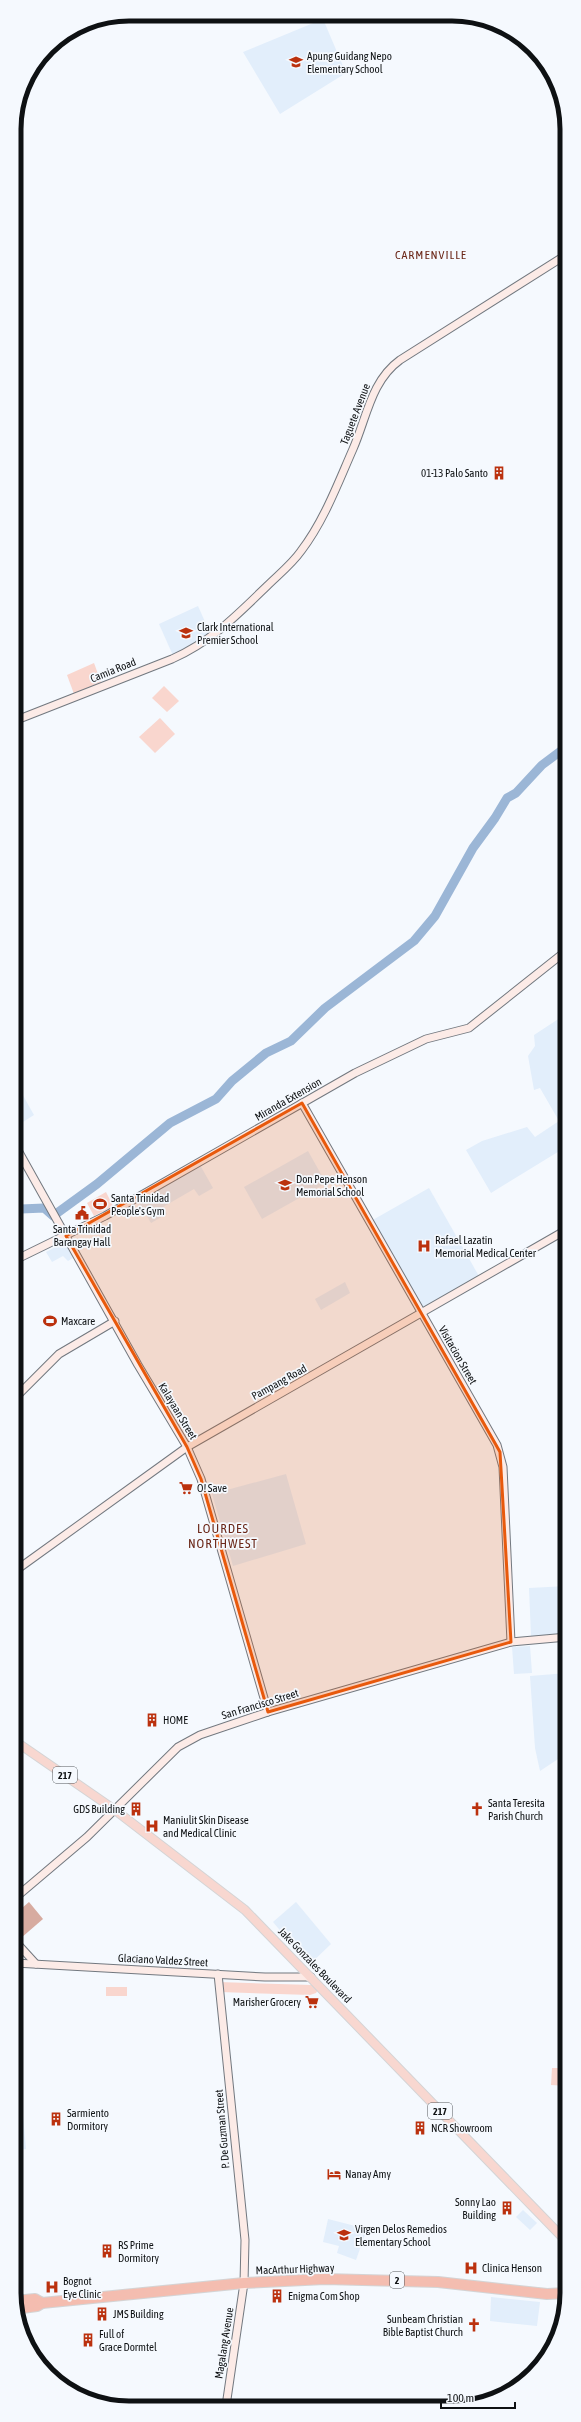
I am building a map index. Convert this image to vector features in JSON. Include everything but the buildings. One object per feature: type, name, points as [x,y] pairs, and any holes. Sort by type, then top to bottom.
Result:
[{"type":"highway","name":"MacArthur Highway","points":[[22,2308],[37,2306],[42,2303],[244,2283],[314,2279],[384,2280],[459,2284],[550,2294],[554,2292],[560,2292]]},
{"type":"highway","name":"MacArthur Highway","points":[[550,2294],[552,2298],[560,2299]]},
{"type":"highway","name":"MacArthur Highway","points":[[22,2301],[35,2300],[42,2303]]},
{"type":"main road","name":"Jake Gonzales Boulevard","points":[[21,1745],[115,1810],[236,1902],[311,1977],[560,2235]]},
{"type":"street","name":"Taguete Avenue","points":[[217,634],[301,552],[333,495],[359,436],[376,387],[385,373],[400,360],[560,259]]},
{"type":"street","name":"Camia Road","points":[[21,718],[172,659],[194,649],[217,634]]},
{"type":"street","name":"Miranda Extension","points":[[21,1257],[66,1236],[117,1209],[355,1073],[426,1039],[469,1028],[560,956]]},
{"type":"street","name":"Visitacion Street","points":[[302,1103],[492,1436],[502,1459],[511,1642]]},
{"type":"street","name":"Kalayaan Street","points":[[21,1156],[115,1321],[138,1365],[187,1447],[201,1479],[268,1712]]},
{"type":"street","name":"Pampang Road","points":[[21,1567],[187,1447],[560,1233]]},
{"type":"street","points":[[21,1392],[59,1354],[115,1321]]},
{"type":"street","name":"San Francisco Street","points":[[21,1893],[115,1810],[184,1743],[200,1735],[268,1712],[511,1642],[560,1638]]},
{"type":"street","points":[[21,1948],[36,1964]]},
{"type":"street","name":"Glaciano Valdez Street","points":[[21,1964],[283,1978],[311,1977]]},
{"type":"street","name":"P. De Guzman Street","points":[[218,1974],[244,2240],[244,2283]]},
{"type":"street","name":"Magalang Avenue","points":[[227,2401],[244,2283]]},
{"type":"highlighted area","points":[[302,1103],[500,1452],[511,1642],[268,1712],[201,1479],[187,1447],[66,1236]]},
{"type":"shaded area","name":"Apung Guidang Nepo Elementary School","points":[[318,21],[324,21],[346,73],[280,114],[243,52]]},
{"type":"shaded area","name":"Clark International Premier School","points":[[198,606],[214,642],[175,660],[159,624]]},
{"type":"shaded area","points":[[94,663],[101,682],[74,694],[67,675]]},
{"type":"shaded area","points":[[164,686],[179,701],[167,712],[152,698]]},
{"type":"shaded area","points":[[160,718],[175,734],[155,753],[139,737]]},
{"type":"shaded area","points":[[560,1018],[560,1151],[491,1193],[466,1150],[482,1141],[527,1127],[535,1137],[559,1121],[540,1088],[534,1090],[528,1056],[535,1046],[534,1035]]},
{"type":"shaded area","points":[[21,1092],[34,1115],[21,1123]]},
{"type":"shaded area","name":"Don Pepe Henson Memorial School","points":[[308,1151],[326,1183],[262,1219],[244,1187]]},
{"type":"shaded area","points":[[200,1165],[213,1188],[199,1196],[194,1189],[163,1207],[167,1214],[151,1223],[138,1201]]},
{"type":"shaded area","name":"Rafael Lazatin Memorial Medical Center","points":[[429,1188],[480,1278],[422,1311],[371,1221]]},
{"type":"shaded area","name":"Santa Trinidad People's Gym","points":[[106,1192],[113,1206],[94,1216],[87,1203]]},
{"type":"shaded area","points":[[65,1242],[73,1258],[68,1261],[63,1256],[52,1262],[46,1252]]},
{"type":"shaded area","points":[[345,1282],[350,1293],[321,1310],[315,1299]]},
{"type":"shaded area","points":[[286,1474],[306,1544],[233,1566],[212,1494]]},
{"type":"shaded area","points":[[560,1586],[560,1634],[531,1636],[529,1588]]},
{"type":"shaded area","points":[[530,1646],[532,1673],[514,1674],[512,1647]]},
{"type":"shaded area","points":[[560,1674],[560,1758],[540,1771],[535,1748],[530,1676]]},
{"type":"shaded area","points":[[29,1902],[43,1919],[21,1938],[21,1909]]},
{"type":"shaded area","points":[[296,1902],[331,1944],[309,1965],[273,1922]]},
{"type":"shaded area","points":[[219,1982],[312,1985],[318,1990],[316,1993],[310,1995],[220,1992]]},
{"type":"shaded area","points":[[106,1987],[127,1987],[127,1996],[106,1996]]},
{"type":"shaded area","points":[[552,2068],[560,2068],[560,2086],[551,2085]]},
{"type":"shaded area","points":[[21,2093],[26,2149],[21,2149]]},
{"type":"shaded area","points":[[523,2210],[537,2223],[530,2230],[516,2217]]},
{"type":"shaded area","name":"Virgen Delos Remedios Elementary School","points":[[328,2219],[367,2229],[356,2260],[337,2253],[339,2246],[323,2242]]},
{"type":"shaded area","points":[[491,2297],[540,2302],[537,2326],[490,2321]]},
{"type":"waterway","points":[[21,1209],[44,1208],[53,1216],[97,1184],[170,1123],[216,1099],[232,1081],[266,1053],[291,1041],[325,1008],[414,941],[435,916],[473,848],[495,818],[507,798],[516,793],[542,765],[560,752]]},
{"type":"place","name":"Apung Guidang Nepo Elementary School","points":[[296,62]]},
{"type":"place","name":"01-13 Palo Santo","points":[[499,473]]},
{"type":"place","name":"Clark International Premier School","points":[[186,633]]},
{"type":"place","name":"Don Pepe Henson Memorial School","points":[[285,1185]]},
{"type":"place","name":"Santa Trinidad People's Gym","points":[[100,1204]]},
{"type":"place","name":"Santa Trinidad Barangay Hall","points":[[82,1213]]},
{"type":"place","name":"Rafael Lazatin Memorial Medical Center","points":[[424,1246]]},
{"type":"place","name":"Maxcare","points":[[50,1321]]},
{"type":"place","name":"O! Save","points":[[186,1488]]},
{"type":"place","name":"HOME","points":[[152,1720]]},
{"type":"place","name":"GDS Building","points":[[136,1809]]},
{"type":"place","name":"Santa Teresita Parish Church","points":[[477,1809]]},
{"type":"place","name":"Maniulit Skin Disease and Medical Clinic","points":[[152,1826]]},
{"type":"place","name":"Marisher Grocery","points":[[312,2002]]},
{"type":"place","name":"Sarmiento Dormitory","points":[[56,2119]]},
{"type":"place","name":"NCR Showroom","points":[[420,2128]]},
{"type":"place","name":"Nanay Amy","points":[[334,2174]]},
{"type":"place","name":"Sonny Lao Building","points":[[507,2208]]},
{"type":"place","name":"Virgen Delos Remedios Elementary School","points":[[344,2235]]},
{"type":"place","name":"RS Prime Dormitory","points":[[107,2251]]},
{"type":"place","name":"Clinica Henson","points":[[471,2268]]},
{"type":"place","name":"Bognot Eye Clinic","points":[[52,2287]]},
{"type":"place","name":"Enigma Com Shop","points":[[277,2296]]},
{"type":"place","name":"JMS Building","points":[[102,2314]]},
{"type":"place","name":"Sunbeam Christian Bible Baptist Church","points":[[474,2325]]},
{"type":"place","name":"Full of Grace Dormtel","points":[[88,2340]]},
{"type":"district","name":"CARMENVILLE","points":[[431,255]]},
{"type":"district","name":"LOURDES NORTHWEST","points":[[223,1536]]}]
